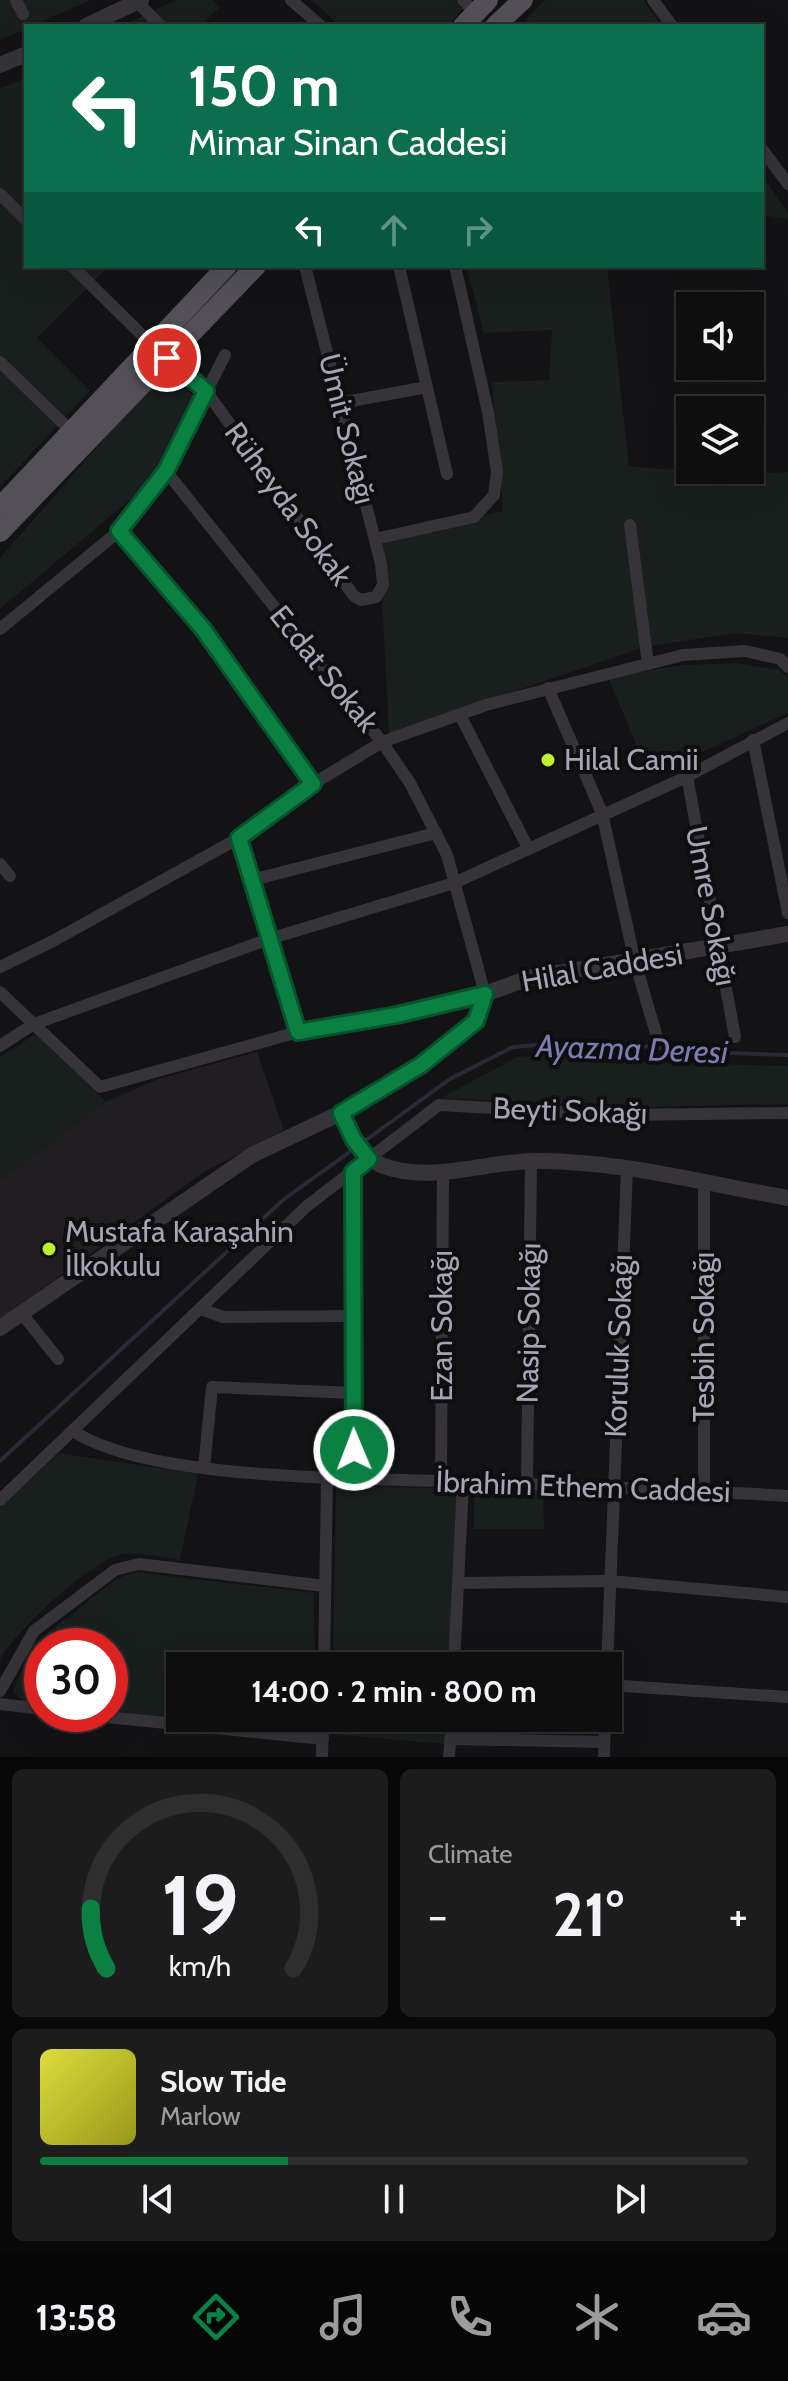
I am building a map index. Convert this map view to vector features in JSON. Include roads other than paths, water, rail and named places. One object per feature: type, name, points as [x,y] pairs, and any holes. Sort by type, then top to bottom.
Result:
[{"type":"main road","points":[[497,24],[523,0]]},
{"type":"main road","points":[[0,532],[159,351],[225,268]]},
{"type":"main road","points":[[0,507],[71,431],[254,268]]},
{"type":"street","points":[[16,0],[23,14]]},
{"type":"street","points":[[291,0],[319,24]]},
{"type":"street","points":[[653,0],[671,24]]},
{"type":"street","points":[[90,24],[139,1],[159,24]]},
{"type":"street","points":[[0,65],[24,56]]},
{"type":"street","points":[[764,152],[788,184]]},
{"type":"street","points":[[0,194],[24,218]]},
{"type":"street","name":"Rüheyda Sokak","points":[[74,268],[159,351],[206,391],[354,596],[370,600],[380,592]]},
{"type":"street","name":"Ümit Sokağı","points":[[306,268],[381,564],[380,592]]},
{"type":"street","points":[[399,268],[447,474]]},
{"type":"street","points":[[375,539],[474,517],[494,495],[497,472],[488,412],[455,268]]},
{"type":"street","points":[[0,629],[119,531],[166,471],[225,355]]},
{"type":"street","points":[[0,362],[71,431]]},
{"type":"street","points":[[340,403],[427,387]]},
{"type":"street","name":"Ecdat Sokak","points":[[166,471],[382,742],[410,783],[447,855],[485,994]]},
{"type":"street","points":[[630,525],[648,664]]},
{"type":"street","points":[[119,531],[203,629],[313,784]]},
{"type":"street","points":[[0,967],[239,838],[313,784],[382,742],[548,688],[683,655],[745,651],[780,659],[788,667]]},
{"type":"street","points":[[548,688],[602,813],[635,962],[657,1037]]},
{"type":"street","points":[[460,715],[528,848]]},
{"type":"street","points":[[0,1046],[34,1024],[269,939],[454,883],[687,776],[788,723]]},
{"type":"street","points":[[753,740],[788,913]]},
{"type":"street","name":"Umre Sokağı","points":[[687,776],[735,1037]]},
{"type":"street","points":[[252,880],[436,833]]},
{"type":"street","points":[[239,838],[298,1032]]},
{"type":"street","points":[[0,864],[10,876]]},
{"type":"street","name":"Hilal Caddesi","points":[[0,1328],[252,1155],[341,1113],[421,1065],[476,1021],[485,994],[529,978],[788,934]]},
{"type":"street","points":[[0,992],[100,1087],[298,1032],[397,1015],[485,994]]},
{"type":"street","name":"Beyti Sokağı","points":[[0,1500],[307,1206],[353,1172],[363,1150],[439,1105],[615,1115],[788,1113]]},
{"type":"street","points":[[341,1113],[363,1150],[418,1173],[531,1161],[627,1169],[788,1198]]},
{"type":"street","name":"Nasip Sokağı","points":[[527,1484],[531,1161]]},
{"type":"street","name":"Koruluk Sokağı","points":[[607,1652],[627,1169]]},
{"type":"street","name":"Ezan Sokağı","points":[[441,1481],[443,1171]]},
{"type":"street","points":[[353,1172],[355,1479]]},
{"type":"street","name":"Tesbih Sokağı","points":[[704,1183],[704,1491]]},
{"type":"street","points":[[201,1309],[223,1317],[353,1316]]},
{"type":"street","points":[[23,1315],[58,1359]]},
{"type":"street","points":[[204,1468],[212,1387],[353,1393]]},
{"type":"street","name":"İbrahim Ethem Caddesi","points":[[73,1431],[92,1443],[204,1468],[327,1478],[788,1496]]},
{"type":"street","points":[[324,1652],[327,1478]]},
{"type":"street","points":[[455,1652],[463,1482]]},
{"type":"street","points":[[0,1691],[34,1631],[115,1570],[139,1564],[325,1586]]},
{"type":"street","points":[[458,1583],[610,1581],[788,1597]]},
{"type":"street","points":[[622,1686],[788,1697]]},
{"type":"street","points":[[0,1704],[24,1707]]},
{"type":"street","points":[[128,1719],[323,1739]]},
{"type":"street","points":[[322,1757],[323,1732]]},
{"type":"street","points":[[449,1757],[451,1732]]},
{"type":"street","points":[[604,1732],[604,1757]]},
{"type":"street","points":[[451,1739],[604,1742]]},
{"type":"waterway","name":"Ayazma Deresi","points":[[362,1143],[450,1079],[513,1047],[591,1041],[698,1052],[788,1055]]},
{"type":"waterway","name":"Ayazma Deresi","points":[[0,1461],[283,1200],[355,1148]]},
{"type":"place","name":"Hilal Camii","points":[[548,760]]},
{"type":"place","name":"Mustafa Karaşahin İlkokulu","points":[[49,1249]]}]
